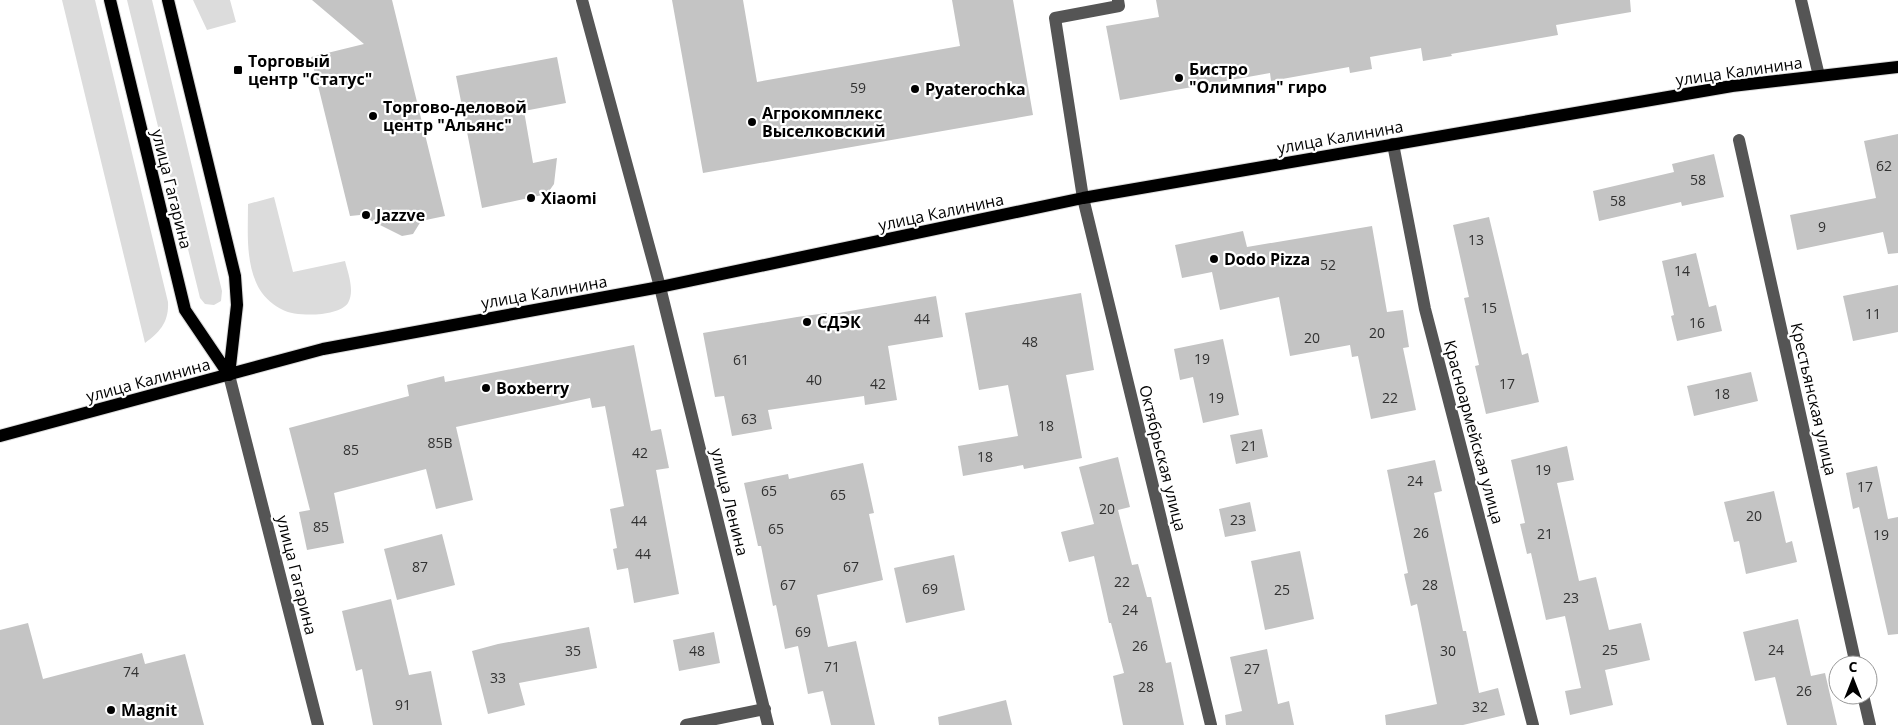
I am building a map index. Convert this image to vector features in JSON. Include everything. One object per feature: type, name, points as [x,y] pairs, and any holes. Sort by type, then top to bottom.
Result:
[{"type":"main road","name":"улица Гагарина","points":[[110,0],[185,310],[229,374]]},
{"type":"main road","name":"улица Гагарина","points":[[168,0],[235,276],[237,305],[229,374]]},
{"type":"main road","name":"улица Калинина","points":[[0,436],[323,348],[660,287],[1083,198],[1732,86],[1898,67]]},
{"type":"street","name":"улица Ленина","points":[[582,0],[660,287],[768,725]]},
{"type":"street","name":"Октябрьская улица","points":[[1118,0],[1119,6],[1055,18],[1083,198],[1211,725]]},
{"type":"street","points":[[1801,0],[1819,76]]},
{"type":"street","name":"Крестьянская улица","points":[[1739,140],[1854,655]]},
{"type":"street","name":"Красноармейская улица","points":[[1394,144],[1425,309],[1533,725]]},
{"type":"street","name":"улица Гагарина","points":[[229,374],[318,725]]},
{"type":"street","points":[[1865,705],[1870,725]]},
{"type":"street","points":[[686,725],[765,709]]},
{"type":"shaded area","points":[[62,0],[95,0],[168,302],[165,321],[155,335],[145,343]]},
{"type":"shaded area","points":[[127,0],[152,0],[222,291],[221,301],[214,305],[205,304],[200,298]]},
{"type":"shaded area","points":[[193,0],[230,0],[236,22],[207,30]]},
{"type":"shaded area","points":[[274,197],[293,272],[345,261],[351,293],[348,303],[343,308],[327,313],[297,314],[273,304],[260,290],[255,280],[250,259],[248,204]]},
{"type":"building","name":"Торгово-деловой центр \"Альянс\"","points":[[312,0],[392,0],[445,216],[421,221],[413,234],[402,236],[360,215],[350,216],[311,57],[364,44]]},
{"type":"building","points":[[672,0],[743,0],[757,82],[960,46],[952,0],[1013,0],[1033,115],[703,173]]},
{"type":"building","points":[[1156,0],[1630,0],[1631,12],[1556,25],[1558,35],[1451,54],[1452,56],[1423,61],[1421,48],[1370,57],[1372,69],[1350,73],[1349,67],[1271,81],[1270,73],[1120,100],[1106,26],[1159,17]]},
{"type":"building","points":[[557,57],[566,103],[524,111],[533,163],[557,158],[554,184],[547,194],[482,208],[456,76]]},
{"type":"building","points":[[1898,134],[1898,253],[1888,254],[1883,232],[1797,250],[1790,215],[1876,198],[1864,141]]},
{"type":"building","points":[[1714,154],[1724,197],[1682,206],[1681,202],[1599,221],[1593,191],[1674,172],[1672,164]]},
{"type":"building","points":[[1489,217],[1522,355],[1528,353],[1539,402],[1486,414],[1475,366],[1479,365],[1464,298],[1469,297],[1453,225]]},
{"type":"building","points":[[1372,226],[1387,312],[1403,310],[1409,347],[1403,348],[1416,410],[1371,419],[1358,356],[1352,357],[1350,345],[1290,356],[1279,297],[1220,310],[1212,272],[1182,278],[1175,245],[1243,231],[1247,247]]},
{"type":"building","points":[[1696,253],[1709,307],[1716,305],[1722,331],[1677,341],[1671,316],[1674,315],[1662,261]]},
{"type":"building","points":[[1898,285],[1898,332],[1853,341],[1843,296]]},
{"type":"building","points":[[1081,293],[1094,370],[1066,375],[1082,458],[1024,469],[1023,465],[963,476],[958,446],[1018,436],[1008,385],[979,390],[965,313]]},
{"type":"building","points":[[936,296],[943,337],[888,346],[897,400],[865,405],[864,396],[768,410],[772,429],[732,436],[724,396],[715,397],[703,333],[797,317],[827,313],[827,315]]},
{"type":"building","points":[[1223,339],[1239,415],[1203,423],[1193,377],[1180,380],[1174,349]]},
{"type":"building","points":[[634,345],[651,431],[661,429],[669,468],[656,470],[679,594],[634,603],[628,568],[617,570],[613,549],[617,548],[610,509],[624,506],[605,406],[592,408],[590,398],[456,427],[473,500],[436,509],[426,469],[334,493],[344,543],[307,550],[299,512],[310,510],[289,428],[409,396],[407,385],[444,376],[445,382]]},
{"type":"building","points":[[1751,372],[1758,401],[1694,416],[1687,386]]},
{"type":"building","points":[[1262,429],[1268,457],[1236,464],[1230,435]]},
{"type":"building","points":[[1567,446],[1574,480],[1557,483],[1579,581],[1596,577],[1609,630],[1641,623],[1650,660],[1605,670],[1613,705],[1570,715],[1565,691],[1581,688],[1565,616],[1546,620],[1531,553],[1527,554],[1520,524],[1525,523],[1511,460]]},
{"type":"building","points":[[1118,457],[1130,507],[1118,510],[1132,565],[1138,564],[1147,597],[1151,597],[1166,663],[1171,662],[1184,725],[1123,725],[1113,676],[1124,673],[1111,623],[1109,623],[1094,556],[1069,562],[1061,532],[1094,524],[1079,467]]},
{"type":"building","points":[[1435,460],[1442,491],[1434,493],[1463,631],[1466,631],[1479,693],[1498,688],[1505,715],[1463,725],[1386,725],[1385,715],[1437,704],[1417,604],[1411,606],[1404,574],[1408,573],[1387,470]]},
{"type":"building","points":[[863,463],[874,513],[869,514],[883,580],[817,595],[828,647],[856,641],[875,725],[831,725],[823,691],[808,694],[798,646],[785,649],[776,605],[773,606],[761,546],[758,546],[744,483],[788,474],[789,479]]},
{"type":"building","points":[[1877,466],[1888,519],[1898,517],[1898,634],[1888,635],[1859,507],[1853,509],[1846,473]]},
{"type":"building","points":[[1774,491],[1786,543],[1792,541],[1797,562],[1746,574],[1739,541],[1734,542],[1724,502]]},
{"type":"building","points":[[1250,502],[1256,531],[1225,537],[1219,509]]},
{"type":"building","points":[[442,534],[455,585],[397,600],[384,549]]},
{"type":"building","points":[[1300,551],[1314,619],[1265,630],[1251,561]]},
{"type":"building","points":[[954,555],[965,610],[906,623],[894,568]]},
{"type":"building","points":[[391,599],[409,675],[431,671],[442,725],[373,725],[362,669],[356,671],[342,611]]},
{"type":"building","points":[[1798,619],[1811,676],[1825,673],[1828,686],[1828,705],[1832,705],[1837,725],[1787,725],[1775,677],[1755,681],[1743,632]]},
{"type":"building","points":[[28,623],[43,679],[142,653],[145,664],[185,654],[204,725],[0,725],[0,630]]},
{"type":"building","points":[[589,627],[597,668],[519,683],[525,705],[488,714],[472,651],[498,644]]},
{"type":"building","points":[[714,632],[720,663],[679,671],[673,640]]},
{"type":"building","points":[[1267,649],[1278,704],[1289,701],[1294,725],[1226,725],[1225,715],[1242,711],[1230,657]]},
{"type":"building","points":[[1006,700],[1012,725],[939,725],[938,717]]},
{"type":"place","name":"Торговый центр \"Статус\"","points":[[238,70]]},
{"type":"place","name":"Бистро \"Олимпия\" гиро","points":[[1179,78]]},
{"type":"place","name":"Pyaterochka","points":[[915,89]]},
{"type":"place","name":"Торгово-деловой центр \"Альянс\"","points":[[373,116]]},
{"type":"place","name":"Агрокомплекс Выселковский","points":[[752,122]]},
{"type":"place","name":"Xiaomi","points":[[531,198]]},
{"type":"place","name":"Jazzve","points":[[366,215]]},
{"type":"place","name":"Dodo Pizza","points":[[1214,259]]},
{"type":"place","name":"СДЭК","points":[[807,322]]},
{"type":"place","name":"Boxberry","points":[[486,388]]},
{"type":"place","name":"Magnit","points":[[111,710]]}]
